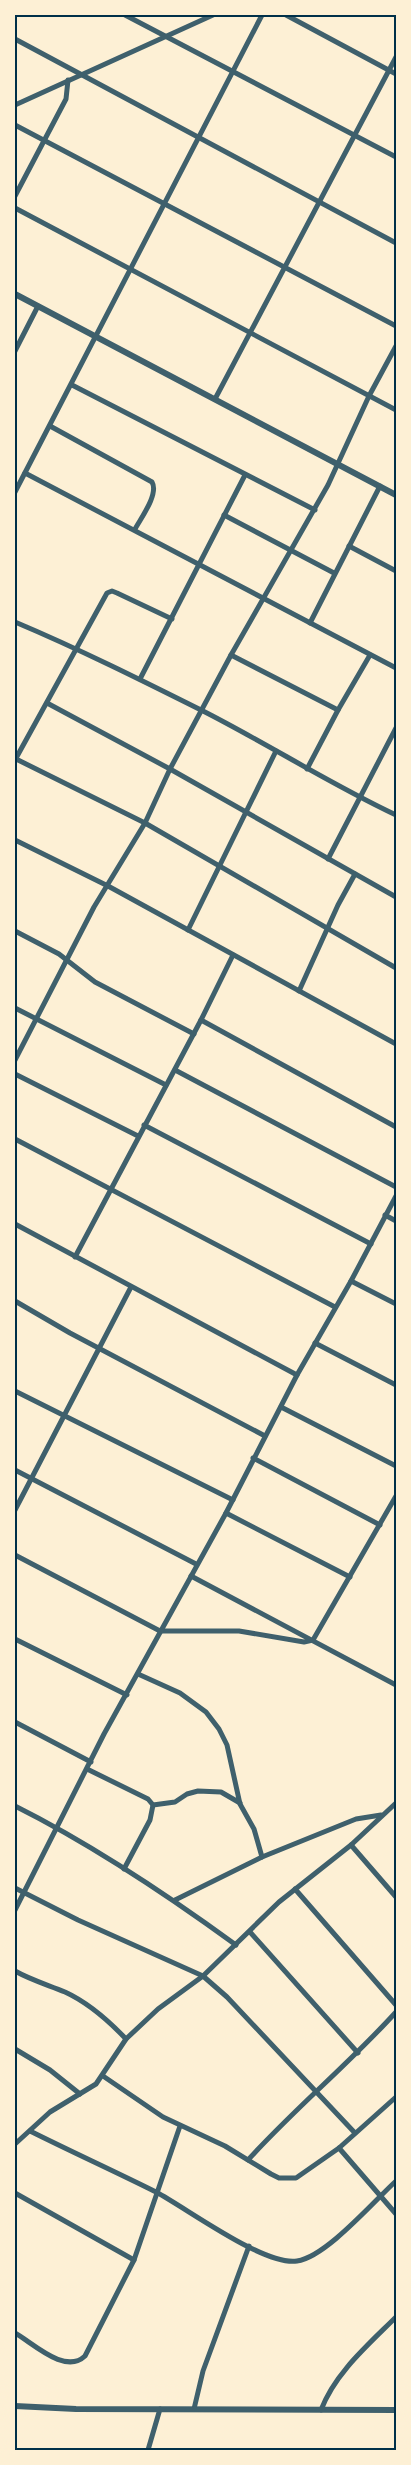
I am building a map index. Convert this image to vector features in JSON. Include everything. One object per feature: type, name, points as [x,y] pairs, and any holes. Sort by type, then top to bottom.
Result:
[{"type":"street","points":[[125,15],[396,157]]},
{"type":"street","points":[[15,105],[213,15]]},
{"type":"street","points":[[15,492],[200,139],[262,15]]},
{"type":"street","points":[[286,15],[396,74]]},
{"type":"street","points":[[15,39],[396,243]]},
{"type":"street","points":[[214,399],[286,267],[396,57]]},
{"type":"street","points":[[15,196],[66,98],[68,80]]},
{"type":"street","points":[[15,125],[396,326]]},
{"type":"street","points":[[15,208],[396,410]]},
{"type":"street","points":[[15,294],[396,495]]},
{"type":"street","points":[[15,351],[38,306]]},
{"type":"street","points":[[15,1060],[98,898],[108,886],[146,824],[170,769],[231,655],[315,510],[369,396],[396,346]]},
{"type":"street","points":[[72,385],[315,510]]},
{"type":"street","points":[[50,426],[152,482],[154,489],[152,495],[135,529]]},
{"type":"street","points":[[25,473],[135,529],[396,668]]},
{"type":"street","points":[[140,679],[246,475]]},
{"type":"street","points":[[310,623],[380,486]]},
{"type":"street","points":[[224,515],[334,573]]},
{"type":"street","points":[[349,546],[396,571]]},
{"type":"street","points":[[172,619],[109,592],[104,597],[16,760],[146,824],[396,968]]},
{"type":"street","points":[[15,622],[76,648],[140,679],[276,751],[359,798],[396,815]]},
{"type":"street","points":[[307,769],[370,654]]},
{"type":"street","points":[[231,655],[338,710]]},
{"type":"street","points":[[47,703],[170,769],[395,895]]},
{"type":"street","points":[[328,859],[396,728]]},
{"type":"street","points":[[188,930],[276,751]]},
{"type":"street","points":[[15,840],[108,886],[396,1044]]},
{"type":"street","points":[[298,991],[327,928],[356,874]]},
{"type":"street","points":[[15,931],[59,954],[95,982],[194,1034]]},
{"type":"street","points":[[75,1257],[144,1124],[194,1034],[233,955]]},
{"type":"street","points":[[15,1008],[166,1085]]},
{"type":"street","points":[[201,1020],[396,1128]]},
{"type":"street","points":[[175,1070],[396,1188]]},
{"type":"street","points":[[15,1074],[138,1136]]},
{"type":"street","points":[[144,1124],[371,1244]]},
{"type":"street","points":[[15,1139],[336,1307]]},
{"type":"street","points":[[15,1910],[104,1734],[127,1695],[196,1564],[233,1500],[296,1375],[351,1281],[396,1196]]},
{"type":"street","points":[[385,1215],[396,1221]]},
{"type":"street","points":[[15,1224],[296,1375]]},
{"type":"street","points":[[351,1281],[396,1304]]},
{"type":"street","points":[[15,1510],[131,1287]]},
{"type":"street","points":[[15,1301],[98,1348],[265,1436]]},
{"type":"street","points":[[315,1343],[396,1385]]},
{"type":"street","points":[[15,1391],[233,1500]]},
{"type":"street","points":[[281,1407],[396,1466]]},
{"type":"street","points":[[253,1458],[380,1525]]},
{"type":"street","points":[[15,1470],[196,1564]]},
{"type":"street","points":[[15,1555],[160,1632],[239,1631],[304,1642],[312,1640],[396,1496]]},
{"type":"street","points":[[226,1513],[350,1577]]},
{"type":"street","points":[[191,1576],[396,1685]]},
{"type":"street","points":[[15,1638],[127,1695]]},
{"type":"street","points":[[138,1674],[180,1693],[206,1712],[219,1729],[227,1745],[240,1804],[254,1828],[262,1857]]},
{"type":"street","points":[[15,1722],[91,1762]]},
{"type":"street","points":[[87,1769],[148,1799],[153,1805]]},
{"type":"street","points":[[153,1805],[176,1802],[187,1794],[198,1791],[221,1792],[240,1804]]},
{"type":"street","points":[[15,2144],[50,2112],[96,2084],[126,2038],[158,2009],[203,1976],[279,1902],[351,1845],[396,1803]]},
{"type":"street","points":[[124,1869],[150,1820],[153,1805]]},
{"type":"street","points":[[15,1806],[57,1827],[175,1900],[236,1945]]},
{"type":"street","points":[[175,1900],[262,1857],[356,1819],[382,1815]]},
{"type":"street","points":[[351,1845],[396,1898]]},
{"type":"street","points":[[15,1888],[78,1920],[203,1976],[227,1997],[356,2133]]},
{"type":"street","points":[[295,1889],[396,2005]]},
{"type":"street","points":[[250,1932],[358,2053]]},
{"type":"street","points":[[15,1971],[67,1994],[108,2020],[126,2038]]},
{"type":"street","points":[[248,2160],[277,2129],[318,2092],[332,2074],[358,2053],[396,2012]]},
{"type":"street","points":[[15,2049],[50,2070],[80,2094]]},
{"type":"street","points":[[103,2076],[144,2105],[180,2126],[225,2146],[280,2178],[296,2178],[339,2148],[396,2097]]},
{"type":"street","points":[[15,2333],[64,2362],[80,2361],[90,2347],[134,2260],[180,2126]]},
{"type":"street","points":[[30,2131],[157,2193],[257,2252],[283,2260],[297,2261],[313,2256],[330,2244],[396,2181]]},
{"type":"street","points":[[339,2148],[396,2214]]},
{"type":"street","points":[[15,2193],[134,2260]]},
{"type":"street","points":[[194,2409],[203,2371],[249,2246]]},
{"type":"street","points":[[321,2410],[327,2394],[339,2377],[396,2317]]},
{"type":"street","points":[[15,2406],[76,2410],[396,2410]]},
{"type":"street","points":[[148,2450],[160,2409]]}]
